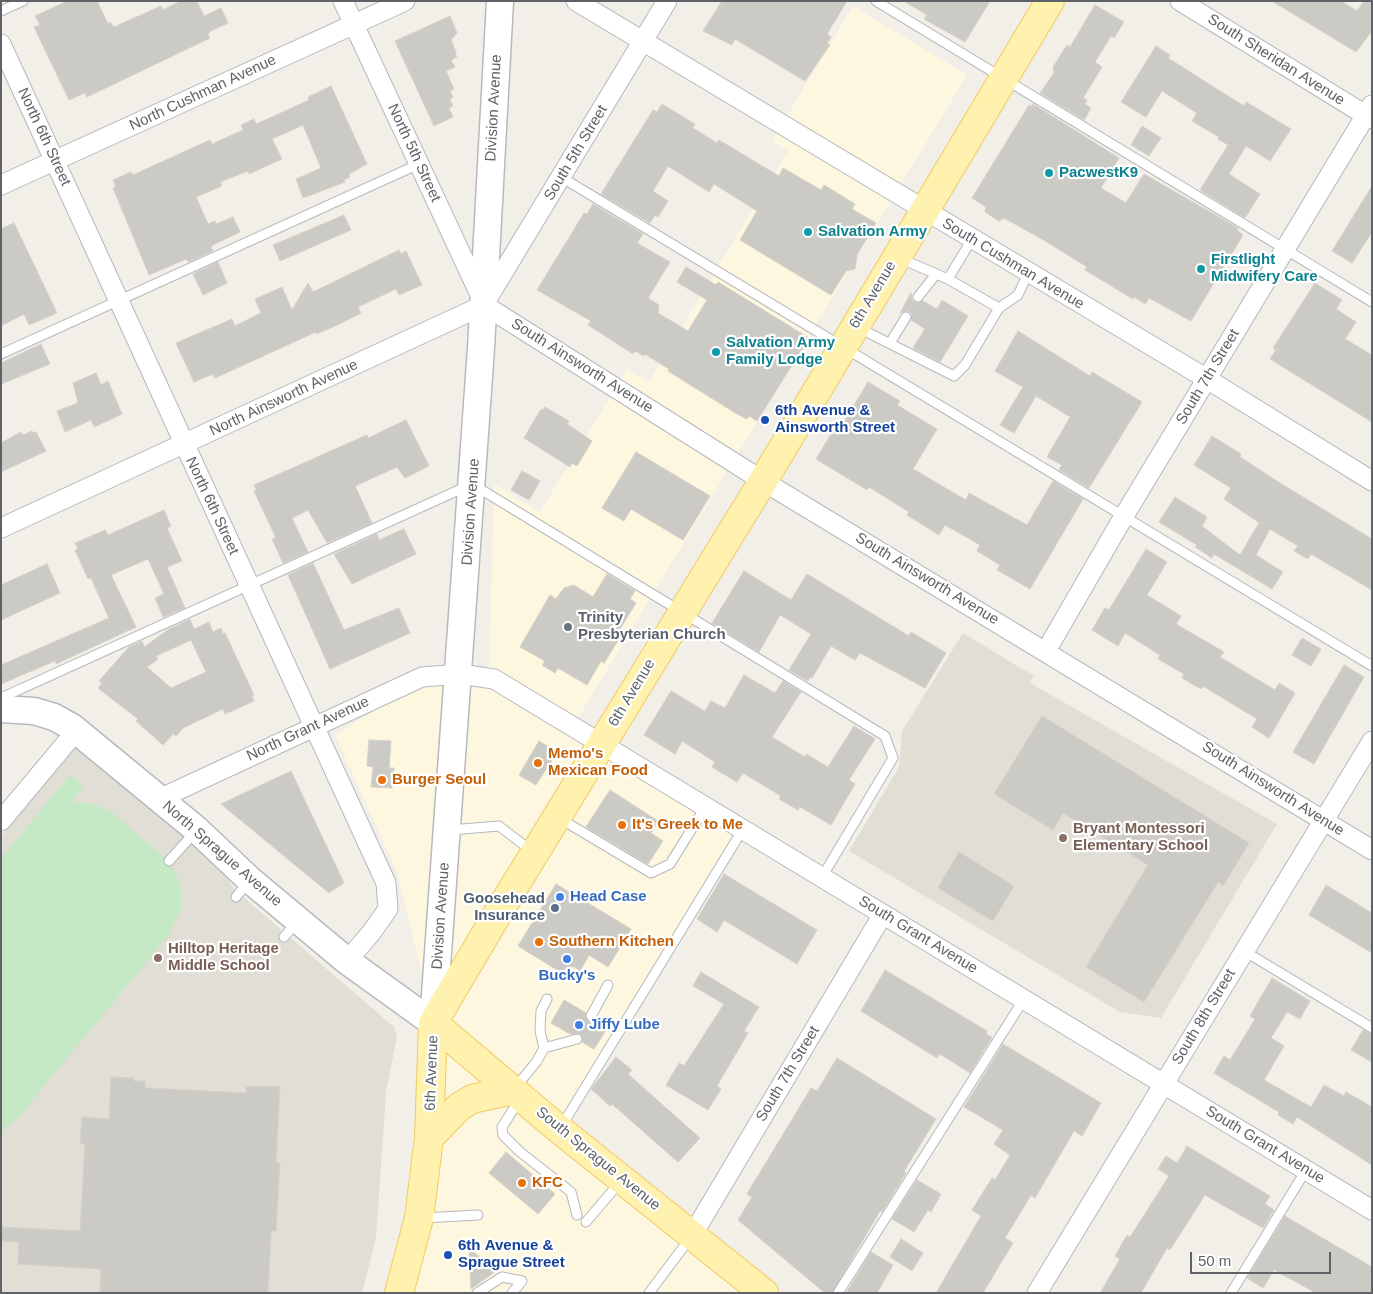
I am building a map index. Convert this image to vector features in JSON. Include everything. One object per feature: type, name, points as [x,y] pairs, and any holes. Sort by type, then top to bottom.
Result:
[{"type":"main road","name":"Division Avenue","points":[[433,1023],[460,674],[484,304],[500,1]]},
{"type":"main road","name":"6th Avenue","points":[[399,1293],[418,1218],[429,1138],[433,1023],[556,817],[763,480],[1050,1]]},
{"type":"main road","name":"North Sprague Avenue","points":[[1,709],[30,710],[61,720],[196,830],[243,888],[291,929],[347,961],[433,1023]]},
{"type":"main road","name":"South Sprague Avenue","points":[[433,1023],[560,1130],[693,1234],[764,1293]]},
{"type":"main road","points":[[429,1138],[458,1107],[472,1099],[517,1094]]},
{"type":"street","name":"North 5th Street","points":[[343,1],[484,304]]},
{"type":"street","name":"North Cushman Avenue","points":[[1,185],[405,1]]},
{"type":"street","name":"South Cushman Avenue","points":[[576,1],[1207,379],[1372,481]]},
{"type":"street","name":"South 5th Street","points":[[484,304],[667,1]]},
{"type":"street","name":"South Sheridan Avenue","points":[[1180,1],[1370,113]]},
{"type":"street","name":"North 6th Street","points":[[1,44],[386,883],[388,909],[371,933],[347,961]]},
{"type":"street","name":"South 7th Street","points":[[1046,651],[1124,516],[1285,249],[1370,113]]},
{"type":"street","name":"North Ainsworth Avenue","points":[[1,528],[484,304]]},
{"type":"street","name":"South Ainsworth Avenue","points":[[484,304],[763,480],[1372,850]]},
{"type":"street","name":"North Grant Avenue","points":[[159,799],[422,677],[460,674]]},
{"type":"street","name":"South Grant Avenue","points":[[460,674],[494,679],[1372,1210]]},
{"type":"street","points":[[1,821],[76,731]]},
{"type":"street","name":"South 8th Street","points":[[1037,1293],[1372,740]]},
{"type":"street","name":"South 7th Street","points":[[693,1234],[883,914]]},
{"type":"lane","points":[[1,11],[22,1]]},
{"type":"lane","points":[[876,1],[1372,302]]},
{"type":"lane","points":[[1,354],[419,164]]},
{"type":"lane","points":[[561,177],[848,336],[1124,516],[1372,666]]},
{"type":"lane","points":[[948,279],[972,239]]},
{"type":"lane","points":[[896,257],[948,279],[999,308]]},
{"type":"lane","points":[[848,336],[890,343],[954,376],[965,365],[999,308],[1018,295],[1028,273]]},
{"type":"lane","points":[[918,297],[936,274]]},
{"type":"lane","points":[[890,343],[906,317]]},
{"type":"lane","points":[[1,698],[472,484],[681,613],[886,736],[893,758],[822,877]]},
{"type":"lane","points":[[556,817],[651,873],[670,864],[706,806]]},
{"type":"lane","points":[[447,830],[499,826],[535,853]]},
{"type":"lane","points":[[560,1130],[744,829]]},
{"type":"lane","points":[[169,861],[196,830]]},
{"type":"lane","points":[[1244,950],[1372,1028]]},
{"type":"lane","points":[[591,1016],[608,985]]},
{"type":"lane","points":[[548,999],[541,1011],[540,1031],[544,1048],[517,1094],[502,1127],[503,1134],[519,1151],[571,1192],[577,1215]]},
{"type":"lane","points":[[838,1293],[1024,999]]},
{"type":"lane","points":[[544,1048],[577,1039]]},
{"type":"lane","points":[[1231,1293],[1306,1170]]},
{"type":"lane","points":[[586,1222],[623,1179]]},
{"type":"lane","points":[[418,1218],[478,1215]]},
{"type":"lane","points":[[649,1293],[693,1234]]},
{"type":"lane","points":[[477,1293],[502,1277],[522,1281],[512,1293]]},
{"type":"shaded area","points":[[853,6],[967,75],[573,726],[743,829],[560,1130],[759,1293],[399,1293],[433,1023],[398,874],[335,735],[461,659],[489,676],[494,484],[540,512],[627,369],[649,382],[788,151],[772,141]]},
{"type":"shaded area","name":"Bryant Montessori Elementary School","points":[[963,633],[1034,676],[1030,683],[1277,824],[1161,1018],[1120,1012],[849,851],[899,767],[902,731]]},
{"type":"shaded area","name":"Hilltop Heritage Middle School","points":[[72,749],[80,750],[213,855],[234,889],[394,1027],[397,1037],[386,1092],[376,1238],[362,1293],[1,1293],[1,836]]},
{"type":"green space","points":[[70,775],[84,786],[72,802],[90,803],[110,811],[169,861],[181,885],[181,910],[168,936],[16,1120],[1,1131],[1,858]]},
{"type":"building","points":[[68,1],[97,1],[108,24],[110,22],[114,27],[161,6],[163,10],[181,1],[197,1],[204,16],[221,8],[228,23],[211,31],[208,34],[210,38],[87,97],[85,93],[69,100],[34,27],[40,25],[35,16]]},
{"type":"building","points":[[722,1],[847,1],[827,34],[831,37],[827,44],[830,45],[805,81],[735,39],[732,45],[703,31]]},
{"type":"building","points":[[904,1],[990,1],[965,42],[924,19],[927,15]]},
{"type":"building","points":[[1272,1],[1341,1],[1357,11],[1364,1],[1372,1],[1372,31],[1356,52]]},
{"type":"building","points":[[1095,5],[1124,22],[1114,38],[1111,36],[1095,62],[1102,67],[1083,98],[1087,100],[1085,104],[1091,108],[1084,120],[1040,93],[1054,73],[1053,67],[1067,45],[1070,47]]},
{"type":"building","points":[[450,16],[457,33],[451,40],[457,57],[451,60],[455,67],[446,71],[454,89],[450,91],[453,97],[450,99],[453,106],[449,108],[453,117],[434,126],[395,41]]},
{"type":"building","points":[[1156,46],[1170,55],[1168,58],[1244,106],[1246,102],[1291,129],[1270,161],[1246,146],[1229,174],[1260,194],[1245,218],[1200,190],[1228,145],[1218,139],[1219,137],[1192,121],[1197,113],[1162,91],[1146,117],[1121,102]]},
{"type":"building","points":[[331,86],[367,164],[349,174],[350,177],[344,180],[345,182],[303,198],[296,179],[321,168],[303,125],[272,139],[282,159],[249,174],[248,171],[220,182],[222,186],[196,197],[208,224],[215,221],[216,224],[233,217],[240,232],[211,246],[213,251],[188,262],[186,259],[149,275],[113,188],[116,187],[113,180],[131,172],[133,175],[210,140],[212,144],[243,130],[241,125],[254,119],[256,124],[263,121],[309,100],[308,97]]},
{"type":"building","points":[[662,104],[695,124],[693,128],[717,143],[719,140],[779,176],[783,168],[821,190],[824,185],[855,204],[852,209],[876,223],[857,255],[855,269],[846,271],[831,295],[740,240],[757,211],[714,184],[709,192],[668,166],[653,191],[668,201],[658,217],[655,215],[650,223],[601,194],[653,110],[657,112]]},
{"type":"building","points":[[1033,104],[1119,158],[1101,188],[1126,203],[1144,174],[1238,228],[1237,230],[1243,235],[1191,321],[1149,298],[1145,304],[1134,297],[1133,299],[1085,270],[1087,267],[1047,242],[1004,218],[999,221],[985,212],[986,207],[972,198],[1029,105],[1032,106]]},
{"type":"building","points":[[1142,126],[1161,138],[1149,156],[1131,145]]},
{"type":"building","points":[[1372,186],[1372,232],[1352,263],[1332,251]]},
{"type":"building","points":[[593,204],[643,234],[637,243],[670,262],[648,298],[659,305],[658,313],[688,331],[707,300],[677,282],[686,267],[716,285],[718,282],[809,338],[757,421],[749,416],[747,419],[737,414],[668,371],[669,369],[645,354],[644,356],[635,351],[633,354],[588,325],[591,321],[537,290],[584,213],[587,214]]},
{"type":"building","points":[[344,215],[351,230],[280,261],[273,245]]},
{"type":"building","points":[[14,223],[57,313],[29,325],[24,314],[1,326],[1,229]]},
{"type":"building","points":[[399,250],[401,254],[406,251],[422,285],[399,295],[396,289],[358,307],[361,313],[337,325],[317,334],[316,332],[215,378],[213,374],[194,382],[176,343],[232,319],[235,326],[261,313],[255,299],[282,287],[292,310],[308,283],[313,292]]},
{"type":"building","points":[[218,262],[227,283],[203,295],[193,274]]},
{"type":"building","points":[[1315,283],[1342,300],[1336,309],[1356,322],[1345,339],[1372,355],[1372,422],[1270,359],[1276,350],[1273,348]]},
{"type":"building","points":[[911,293],[912,300],[917,303],[923,301],[937,309],[942,300],[968,316],[940,362],[913,348],[925,329],[911,320],[912,314],[909,311],[900,313]]},
{"type":"building","points":[[1018,331],[1090,376],[1092,372],[1142,402],[1089,488],[1059,470],[1062,465],[1047,457],[1070,417],[1036,396],[1014,433],[1000,425],[1023,387],[995,371]]},
{"type":"building","points":[[41,344],[50,364],[1,384],[1,363]]},
{"type":"building","points":[[96,373],[101,385],[108,381],[122,414],[94,427],[91,420],[65,432],[57,411],[78,403],[73,383]]},
{"type":"building","points":[[868,382],[900,401],[897,405],[937,429],[913,469],[966,500],[969,493],[1027,525],[1053,481],[1083,499],[1030,589],[997,570],[1000,565],[977,551],[980,545],[945,525],[939,535],[907,515],[909,512],[869,487],[867,490],[816,459],[834,429],[838,432]]},
{"type":"building","points":[[545,407],[569,421],[567,424],[592,441],[577,466],[572,463],[570,467],[524,438],[541,409],[543,410]]},
{"type":"building","points":[[406,420],[429,466],[405,478],[397,467],[355,486],[372,523],[327,543],[308,510],[292,518],[308,552],[283,563],[272,539],[276,538],[254,491],[257,490],[254,485],[367,435],[368,438]]},
{"type":"building","points":[[32,431],[33,433],[36,432],[46,451],[1,472],[1,443],[21,432],[23,435]]},
{"type":"building","points":[[1212,436],[1241,454],[1240,457],[1280,483],[1372,539],[1372,590],[1311,554],[1308,559],[1294,551],[1298,546],[1270,529],[1256,555],[1283,572],[1272,589],[1214,554],[1212,558],[1195,547],[1197,545],[1159,522],[1175,497],[1207,517],[1202,526],[1240,555],[1259,523],[1261,524],[1224,499],[1231,488],[1194,465]]},
{"type":"building","points":[[636,452],[710,496],[683,540],[631,509],[624,521],[602,508]]},
{"type":"building","points":[[522,471],[540,481],[529,500],[511,490]]},
{"type":"building","points":[[164,510],[171,526],[167,528],[182,561],[167,567],[185,608],[163,617],[155,598],[164,594],[148,559],[111,575],[136,627],[56,664],[55,661],[1,684],[1,665],[109,618],[91,578],[88,579],[75,550],[78,549],[75,543],[105,530],[108,535]]},
{"type":"building","points":[[404,529],[416,554],[352,584],[334,554],[377,534],[379,540]]},
{"type":"building","points":[[1146,549],[1167,562],[1147,595],[1181,616],[1176,624],[1224,652],[1220,657],[1275,690],[1279,683],[1295,693],[1269,738],[1252,727],[1257,719],[1203,686],[1201,689],[1182,678],[1184,674],[1158,659],[1160,655],[1125,633],[1118,646],[1092,630],[1105,608],[1109,610]]},
{"type":"building","points":[[313,563],[344,630],[399,608],[410,633],[330,669],[288,575]]},
{"type":"building","points":[[47,564],[60,593],[1,620],[1,585]]},
{"type":"building","points":[[744,571],[791,600],[807,574],[909,636],[911,632],[946,653],[925,688],[860,653],[855,660],[831,646],[812,678],[810,677],[808,681],[789,670],[811,634],[780,615],[759,652],[712,623]]},
{"type":"building","name":"Trinity Presbyterian Church","points":[[607,574],[635,591],[630,599],[636,603],[617,634],[621,636],[604,663],[601,661],[587,685],[558,668],[555,673],[542,665],[545,661],[520,647],[550,595],[556,599],[564,588],[574,585],[593,597]]},
{"type":"building","points":[[190,619],[194,629],[209,622],[213,632],[221,628],[254,695],[252,696],[254,701],[225,714],[223,709],[183,728],[176,736],[173,734],[163,745],[136,721],[138,719],[98,688],[102,683],[99,681],[129,647],[142,641],[144,647],[169,629]],"holes":[[[191,640],[206,672],[171,688],[147,667],[158,659],[156,656]]]},
{"type":"building","points":[[1302,638],[1321,649],[1311,666],[1292,655]]},
{"type":"building","points":[[1344,665],[1364,677],[1314,764],[1293,752]]},
{"type":"building","points":[[744,675],[775,693],[783,681],[801,692],[772,737],[805,757],[806,754],[828,767],[854,726],[875,739],[849,780],[855,784],[831,825],[800,807],[798,810],[779,799],[781,796],[743,773],[737,782],[712,767],[715,762],[682,741],[675,754],[644,735],[671,691],[705,711],[711,701],[725,708]]},
{"type":"building","points":[[1042,716],[1249,843],[1223,886],[1218,882],[1144,1002],[1086,967],[1148,865],[1063,813],[1053,830],[994,794]]},
{"type":"building","points":[[369,740],[391,741],[389,768],[394,768],[392,788],[371,787],[373,767],[367,766]]},
{"type":"building","name":"Memo's Mexican Food","points":[[539,741],[557,752],[536,785],[519,775]]},
{"type":"building","points":[[291,771],[344,883],[329,893],[221,804]]},
{"type":"building","name":"It's Greek to Me","points":[[610,790],[658,821],[651,833],[663,841],[648,864],[586,827]]},
{"type":"building","points":[[959,852],[1014,886],[993,921],[938,888]]},
{"type":"building","points":[[724,874],[817,930],[797,964],[724,920],[717,932],[697,919]]},
{"type":"building","points":[[556,884],[631,929],[608,967],[589,955],[580,971],[573,966],[567,976],[518,946]]},
{"type":"building","points":[[1326,885],[1372,913],[1372,953],[1309,915]]},
{"type":"building","points":[[885,970],[987,1031],[986,1034],[992,1037],[970,1073],[940,1054],[937,1058],[861,1011]]},
{"type":"building","points":[[701,972],[759,1007],[744,1031],[748,1033],[717,1086],[721,1089],[708,1110],[666,1085],[679,1063],[684,1066],[724,1004],[693,986]]},
{"type":"building","points":[[1272,978],[1310,1001],[1300,1019],[1287,1012],[1271,1038],[1284,1046],[1264,1080],[1311,1107],[1324,1085],[1344,1096],[1346,1092],[1372,1107],[1372,1165],[1297,1117],[1293,1124],[1278,1115],[1279,1112],[1214,1073],[1224,1056],[1230,1060],[1255,1019],[1250,1016]]},
{"type":"building","name":"Jiffy Lube","points":[[564,1000],[586,1013],[588,1021],[592,1022],[596,1019],[608,1027],[594,1049],[582,1042],[581,1034],[570,1034],[551,1023]]},
{"type":"building","points":[[1363,1030],[1372,1034],[1372,1062],[1351,1050]]},
{"type":"building","points":[[1003,1044],[1101,1103],[1082,1136],[1074,1131],[1035,1198],[1031,1195],[1005,1238],[1013,1243],[983,1293],[936,1293],[981,1216],[972,1210],[992,1178],[995,1180],[1010,1155],[994,1144],[1003,1130],[964,1107]]},
{"type":"building","points":[[616,1057],[632,1070],[628,1074],[700,1138],[678,1162],[612,1104],[610,1106],[591,1089]]},
{"type":"building","points":[[837,1058],[936,1119],[904,1171],[906,1173],[882,1212],[880,1211],[832,1293],[825,1293],[738,1220],[752,1197],[747,1194],[811,1088],[817,1091]]},
{"type":"building","points":[[111,1077],[134,1078],[134,1081],[145,1081],[145,1088],[246,1093],[246,1087],[280,1086],[276,1163],[280,1163],[276,1231],[271,1231],[268,1293],[100,1293],[101,1269],[18,1264],[19,1242],[1,1241],[1,1227],[80,1231],[85,1144],[80,1143],[82,1117],[109,1119]]},
{"type":"building","points":[[1187,1146],[1270,1196],[1265,1204],[1274,1210],[1263,1228],[1205,1195],[1170,1250],[1167,1248],[1141,1293],[1100,1293],[1120,1259],[1115,1256],[1127,1235],[1130,1237],[1169,1176],[1158,1169],[1166,1156],[1177,1163]]},
{"type":"building","name":"KFC","points":[[506,1152],[555,1194],[538,1214],[489,1173]]},
{"type":"building","points":[[917,1180],[941,1194],[931,1212],[928,1210],[914,1232],[892,1219]]},
{"type":"building","points":[[1285,1216],[1372,1267],[1372,1293],[1316,1293],[1274,1270],[1263,1288],[1247,1278]]},
{"type":"building","points":[[901,1239],[923,1253],[912,1271],[890,1257]]},
{"type":"building","points":[[469,1248],[496,1271],[471,1289]]},
{"type":"building","points":[[871,1252],[893,1265],[877,1293],[846,1293]]},
{"type":"place","name":"PacwestK9","points":[[1049,173]]},
{"type":"place","name":"Salvation Army","points":[[808,232]]},
{"type":"place","name":"Firstlight Midwifery Care","points":[[1201,269]]},
{"type":"place","name":"Salvation Army Family Lodge","points":[[716,352]]},
{"type":"place","name":"6th Avenue & Ainsworth Street","points":[[765,420]]},
{"type":"place","name":"Trinity Presbyterian Church","points":[[568,627]]},
{"type":"place","name":"Memo's Mexican Food","points":[[538,763]]},
{"type":"place","name":"Burger Seoul","points":[[382,780]]},
{"type":"place","name":"It's Greek to Me","points":[[622,825]]},
{"type":"place","name":"Bryant Montessori Elementary School","points":[[1063,838]]},
{"type":"place","name":"Head Case","points":[[560,897]]},
{"type":"place","name":"Goosehead Insurance","points":[[555,908]]},
{"type":"place","name":"Southern Kitchen","points":[[539,942]]},
{"type":"place","name":"Hilltop Heritage Middle School","points":[[158,958]]},
{"type":"place","name":"Bucky's","points":[[567,959]]},
{"type":"place","name":"Jiffy Lube","points":[[579,1025]]},
{"type":"place","name":"KFC","points":[[522,1183]]},
{"type":"place","name":"6th Avenue & Sprague Street","points":[[448,1255]]}]
